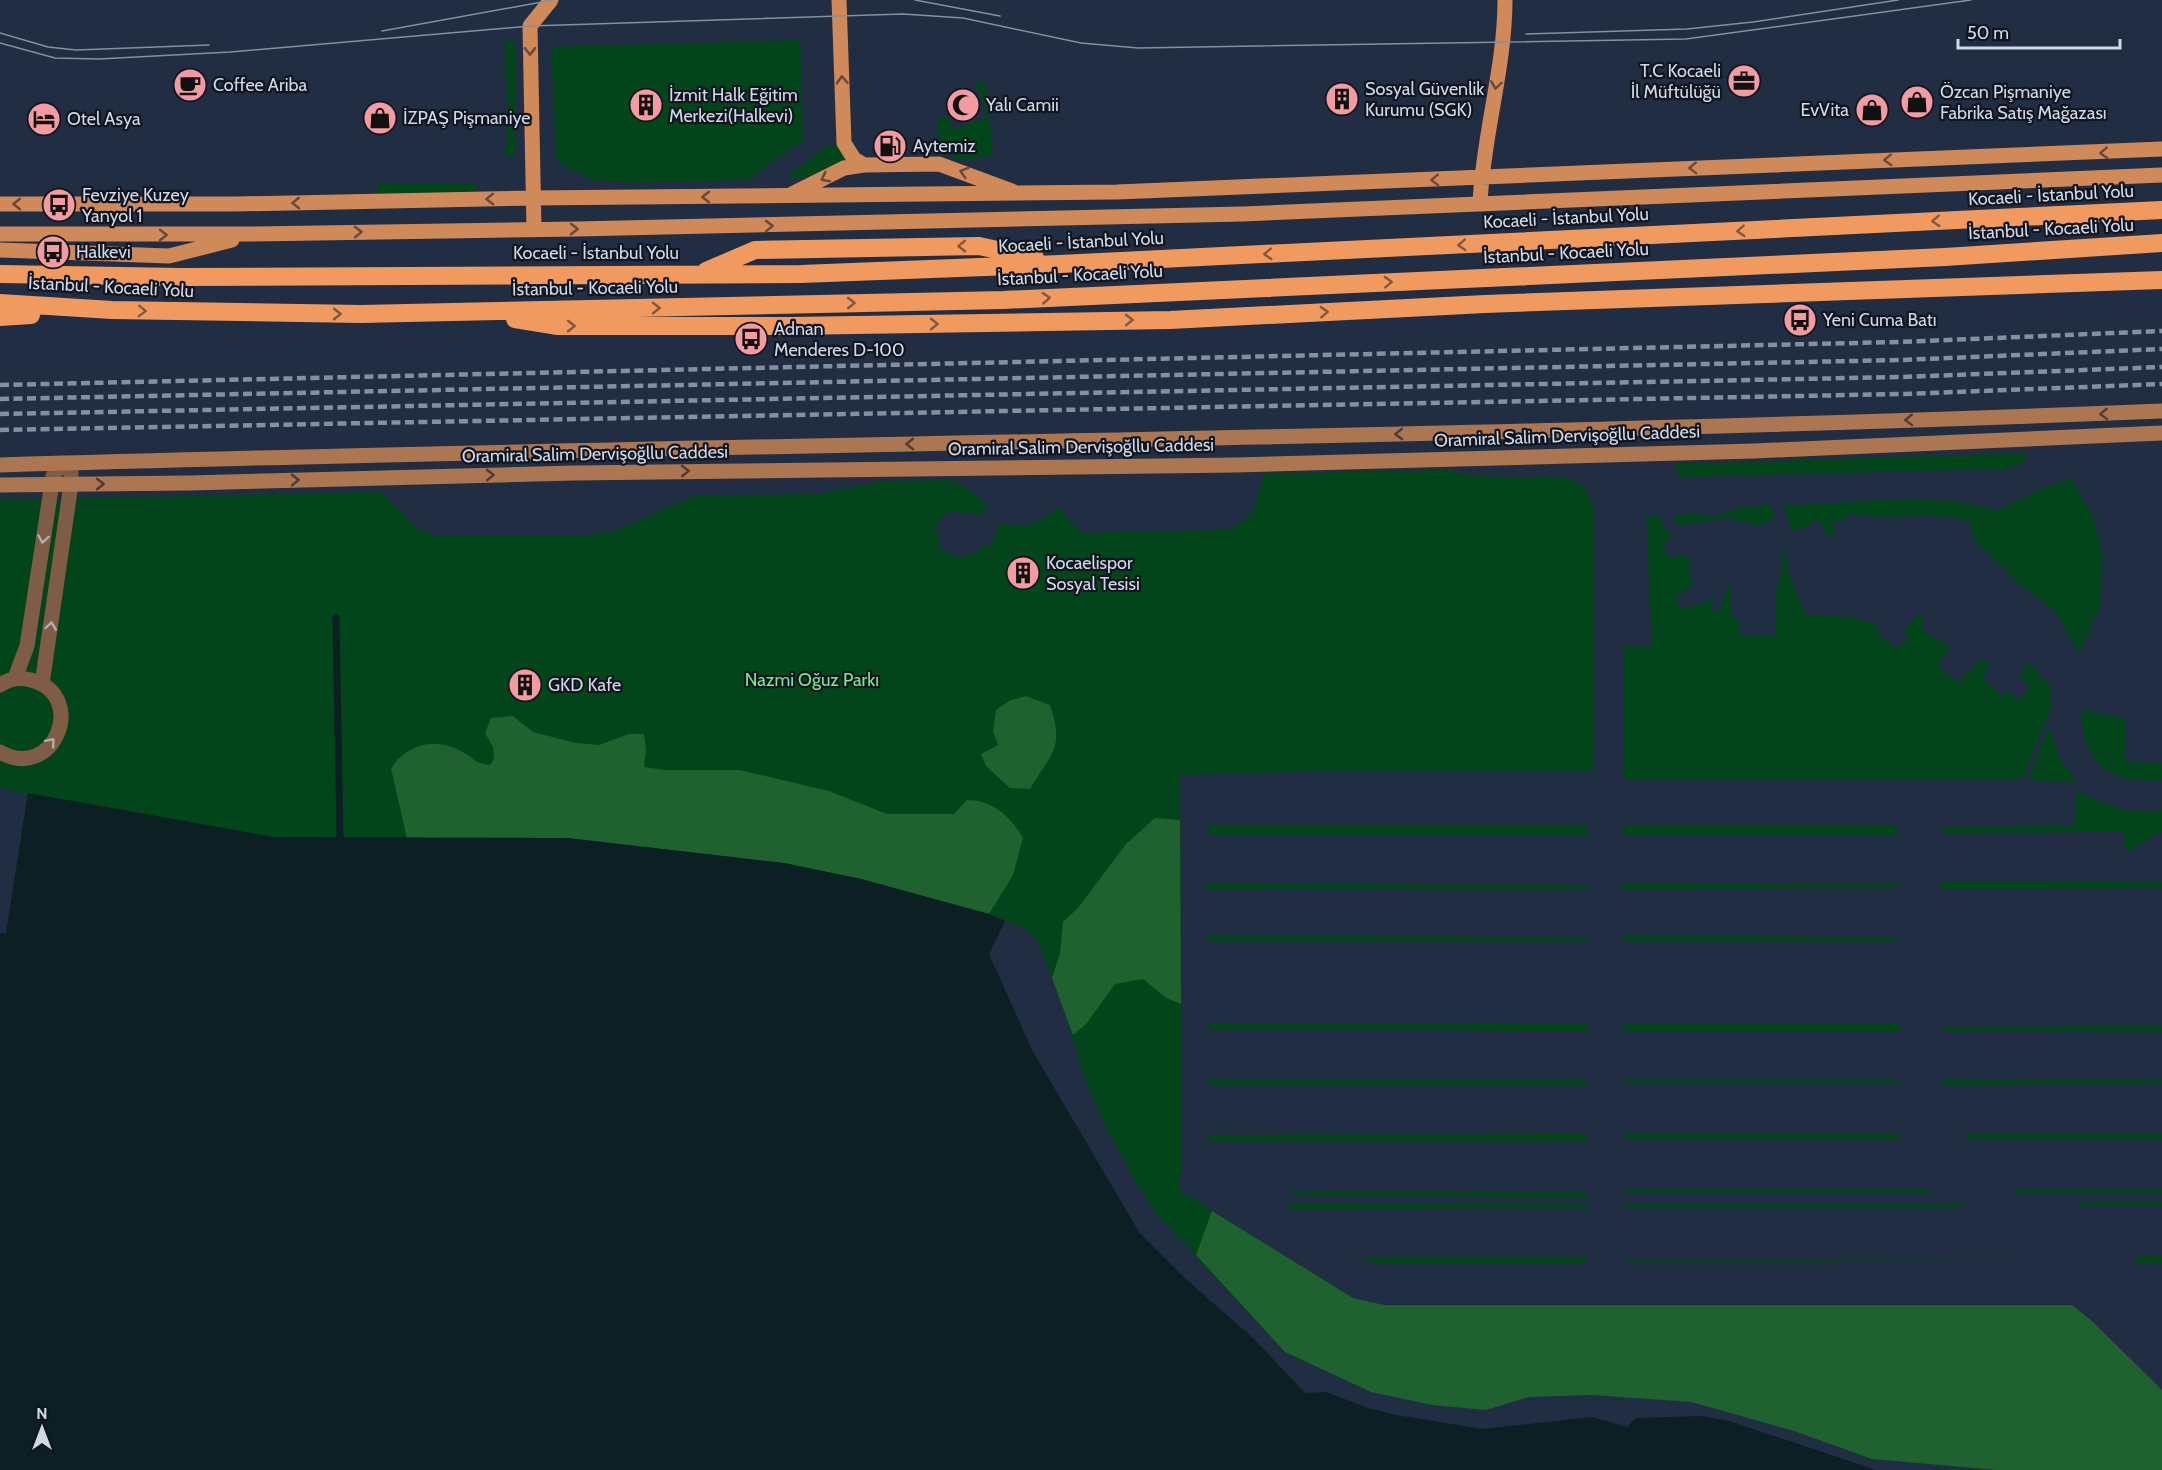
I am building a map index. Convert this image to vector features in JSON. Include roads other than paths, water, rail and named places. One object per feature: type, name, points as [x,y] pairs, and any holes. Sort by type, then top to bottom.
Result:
[{"type":"highway","name":"Kocaeli - İstanbul Yolu","points":[[0,274],[182,277],[801,274],[1060,264],[2162,210]]},
{"type":"highway","name":"İstanbul - Kocaeli Yolu","points":[[0,303],[112,310],[269,315],[1003,300],[1933,257],[2162,243]]},
{"type":"highway","points":[[699,274],[755,250],[979,246],[1060,264]]},
{"type":"highway","points":[[472,312],[558,326],[790,326],[1158,320],[1485,304],[2162,280]]},
{"type":"highway","points":[[0,317],[112,310]]},
{"type":"main road","points":[[534,229],[530,26],[551,0]]},
{"type":"main road","points":[[838,0],[844,143],[854,159],[864,165]]},
{"type":"main road","points":[[1480,203],[1504,27],[1505,0]]},
{"type":"main road","points":[[0,204],[236,204],[533,198],[1018,193],[1482,178],[2162,149]]},
{"type":"main road","points":[[789,196],[844,168],[864,165],[939,164],[970,173],[1018,193]]},
{"type":"main road","points":[[0,234],[252,234],[818,225],[1243,214],[2162,175]]},
{"type":"main road","points":[[0,250],[169,256],[252,234]]},
{"type":"main road","name":"Oramiral Salim Dervişoğllu Caddesi","points":[[0,465],[366,454],[1638,429],[2162,411]]},
{"type":"main road","name":"Oramiral Salim Dervişoğllu Caddesi","points":[[0,485],[562,473],[1236,465],[1754,451],[2162,433]]},
{"type":"street","points":[[15,678],[27,646],[52,484],[55,469],[61,463],[70,472],[70,484],[42,684]]},
{"type":"street","points":[[0,685],[15,678],[25,678],[42,684],[58,702],[61,726],[50,747],[29,758],[14,758],[0,752]]},
{"type":"waterway","points":[[336,618],[340,838]]},
{"type":"tram line","points":[[382,31],[553,0]]},
{"type":"tram line","points":[[915,0],[1000,16]]},
{"type":"tram line","points":[[1526,34],[1687,29],[1753,22],[1898,0]]},
{"type":"tram line","points":[[0,43],[55,58],[99,59],[230,52],[530,26],[903,14],[963,18],[1081,43],[1138,48],[1686,39],[1971,0]]},
{"type":"tram line","points":[[0,33],[48,47],[76,50],[209,45]]},
{"type":"railway","points":[[0,385],[1899,342],[2162,331]]},
{"type":"railway","points":[[0,399],[1901,360],[2162,349]]},
{"type":"railway","points":[[0,414],[1902,377],[2162,367]]},
{"type":"railway","points":[[0,430],[1904,394],[2162,384]]},
{"type":"place","name":"T.C Kocaeli İl Müftülüğü","points":[[1744,81]]},
{"type":"place","name":"Coffee Ariba","points":[[190,85]]},
{"type":"place","name":"Sosyal Güvenlik Kurumu (SGK)","points":[[1342,99]]},
{"type":"place","name":"Özcan Pişmaniye Fabrika Satış Mağazası","points":[[1917,102]]},
{"type":"place","name":"İzmit Halk Eğitim Merkezi(Halkevi)","points":[[646,105]]},
{"type":"place","name":"Yalı Camii","points":[[963,105]]},
{"type":"place","name":"EvVita","points":[[1872,110]]},
{"type":"place","name":"İZPAŞ Pişmaniye","points":[[380,118]]},
{"type":"place","name":"Otel Asya","points":[[44,119]]},
{"type":"place","name":"Aytemiz","points":[[890,146]]},
{"type":"place","name":"Fevziye Kuzey Yanyol 1","points":[[59,205]]},
{"type":"place","name":"Halkevi","points":[[53,252]]},
{"type":"place","name":"Yeni Cuma Batı","points":[[1800,320]]},
{"type":"place","name":"Adnan Menderes D-100","points":[[751,339]]},
{"type":"place","name":"Kocaelispor Sosyal Tesisi","points":[[1023,573]]},
{"type":"place","name":"GKD Kafe","points":[[525,685]]},
{"type":"park label","name":"Nazmi Oğuz Parkı","points":[[812,680]]}]
